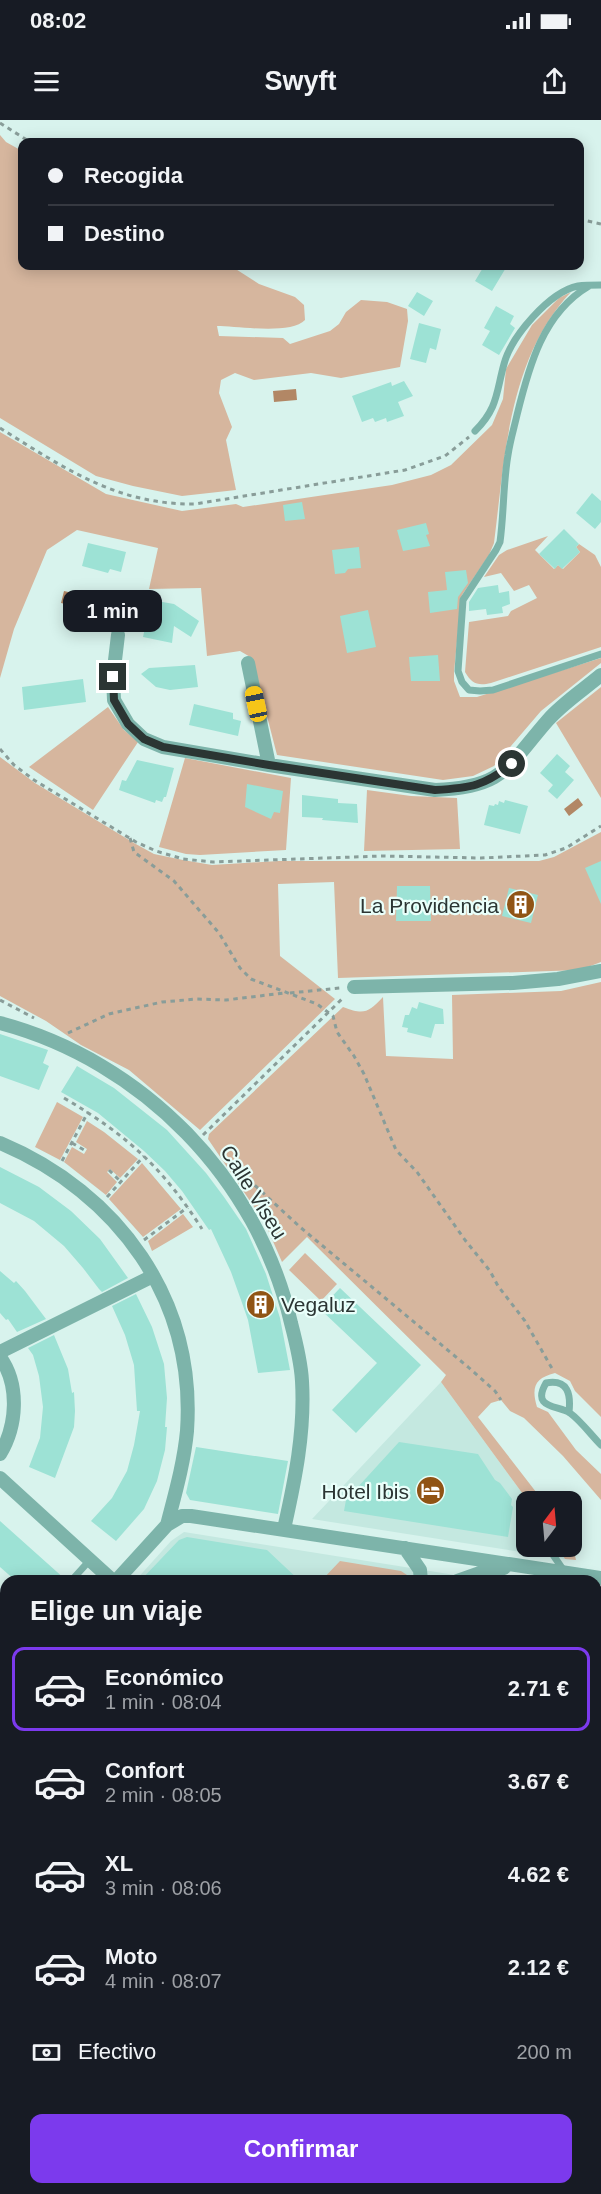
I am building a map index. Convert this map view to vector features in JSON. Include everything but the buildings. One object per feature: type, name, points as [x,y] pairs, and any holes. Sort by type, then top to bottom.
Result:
[{"type":"street","points":[[118,635],[113,677],[114,700],[128,724],[144,739],[163,747],[435,790],[479,785],[494,778],[512,764],[549,719],[601,675]]},
{"type":"street","points":[[248,663],[269,765]]},
{"type":"street","points":[[354,987],[513,983],[558,979],[601,971]]},
{"type":"street","name":"Calle Viseu","points":[[0,1023],[50,1039],[115,1073],[155,1103],[196,1142],[216,1165],[253,1222],[272,1260],[288,1310],[302,1380],[303,1422],[298,1468],[284,1529]]},
{"type":"street","points":[[0,1143],[56,1171],[78,1187],[125,1233],[153,1275],[175,1329],[183,1359],[187,1396],[187,1432],[167,1525]]},
{"type":"street","points":[[0,1352],[153,1275]]},
{"type":"street","points":[[0,1357],[10,1380],[14,1399],[9,1440],[0,1454]]},
{"type":"street","points":[[0,1478],[107,1575]]},
{"type":"street","points":[[120,1575],[167,1525],[182,1516],[191,1515],[577,1575]]},
{"type":"street","points":[[405,1548],[421,1575]]},
{"type":"street","points":[[474,1575],[488,1570],[526,1566]]},
{"type":"street","points":[[569,1573],[576,1575]]},
{"type":"lane","points":[[476,431],[493,409],[507,356],[538,311],[561,292],[578,286],[601,285]]},
{"type":"lane","points":[[589,286],[577,293],[562,307],[547,328],[534,354],[508,454],[500,542],[463,600],[458,671],[462,682],[469,690],[480,692],[494,690],[601,654]]},
{"type":"lane","points":[[569,1412],[570,1402],[567,1390],[555,1381],[546,1383],[542,1390],[542,1398],[549,1406],[569,1412],[601,1445]]},
{"type":"lane","points":[[556,1557],[569,1573]]},
{"type":"lane","points":[[76,1575],[90,1560]]},
{"type":"path","points":[[0,123],[24,138]]},
{"type":"path","points":[[584,220],[601,224]]},
{"type":"path","points":[[0,428],[86,480],[122,493],[179,504],[195,504],[405,470],[445,456],[476,431]]},
{"type":"path","points":[[0,751],[34,780],[130,838],[156,851],[183,859],[213,862],[382,856],[481,858],[555,853],[601,826]]},
{"type":"path","points":[[130,838],[134,852],[174,881],[219,933],[240,968],[251,979],[317,1004],[333,1016],[337,1032],[364,1074],[396,1149],[417,1172],[525,1321],[555,1373],[555,1381]]},
{"type":"path","points":[[50,1039],[63,1036],[109,1014],[162,1002],[197,999],[226,1000],[354,987]]},
{"type":"path","points":[[196,1142],[354,987]]},
{"type":"path","points":[[64,1098],[124,1138],[144,1156],[165,1177],[202,1229]]},
{"type":"path","points":[[60,1164],[88,1112]]},
{"type":"path","points":[[72,1143],[86,1151]]},
{"type":"path","points":[[106,1199],[144,1156]]},
{"type":"path","points":[[235,1167],[300,1227],[495,1391],[501,1400]]},
{"type":"path","points":[[109,1170],[121,1182]]},
{"type":"path","points":[[142,1241],[188,1207]]},
{"type":"shaded area","points":[[0,135],[6,142],[18,149],[18,270],[237,270],[259,284],[295,297],[304,305],[305,320],[298,325],[263,329],[217,326],[219,336],[283,338],[290,344],[330,331],[339,324],[346,312],[361,300],[387,302],[407,309],[408,321],[400,367],[341,378],[311,373],[254,380],[235,373],[221,380],[219,393],[232,427],[226,440],[236,490],[182,496],[96,476],[0,418]]},
{"type":"shaded area","points":[[571,292],[550,318],[534,347],[522,378],[507,443],[494,543],[489,555],[462,595],[454,681],[460,697],[477,697],[601,658],[601,663],[541,711],[494,766],[473,776],[443,780],[277,755],[252,658],[240,651],[207,656],[201,588],[149,589],[158,548],[77,530],[47,550],[14,629],[0,678],[0,432],[106,494],[182,511],[236,504],[243,507],[392,485],[431,475],[451,465],[492,425],[503,399],[506,369],[532,325],[559,298]]},
{"type":"shaded area","points":[[296,389],[297,400],[274,402],[273,391]]},
{"type":"shaded area","points":[[548,536],[535,550],[554,569],[558,565],[563,569],[580,552],[576,547],[579,544],[595,555],[601,567],[601,647],[491,683],[476,683],[465,672],[469,622],[508,616],[511,611],[537,598],[529,585],[514,591],[501,573],[484,577],[499,555]]},
{"type":"shaded area","points":[[64,591],[90,597],[87,609],[61,603]]},
{"type":"shaded area","points":[[601,687],[601,798],[556,723]]},
{"type":"shaded area","points":[[108,707],[124,730],[138,742],[93,810],[29,767]]},
{"type":"shaded area","points":[[0,757],[35,783],[154,854],[212,865],[279,861],[539,861],[554,857],[601,832],[601,962],[580,970],[338,978],[334,882],[278,884],[280,956],[335,999],[200,1130],[129,1070],[81,1045],[46,1021],[0,996]]},
{"type":"shaded area","points":[[185,758],[291,778],[286,850],[200,855],[159,847]]},
{"type":"shaded area","points":[[367,790],[411,796],[457,798],[460,849],[364,851]]},
{"type":"shaded area","points":[[578,798],[583,805],[569,816],[564,809]]},
{"type":"shaded area","points":[[601,982],[601,1417],[575,1391],[570,1381],[555,1373],[536,1384],[534,1394],[537,1407],[548,1412],[576,1450],[601,1474],[601,1500],[563,1456],[524,1418],[510,1411],[501,1400],[491,1403],[478,1417],[535,1491],[521,1491],[441,1382],[446,1375],[307,1237],[282,1262],[265,1223],[208,1139],[209,1134],[343,1007],[365,1011],[383,997],[386,1056],[453,1059],[452,995],[561,991]]},
{"type":"shaded area","points":[[57,1102],[83,1117],[60,1160],[35,1147]]},
{"type":"shaded area","points":[[87,1121],[138,1159],[120,1178],[110,1169],[107,1172],[117,1182],[106,1195],[64,1162],[72,1147],[84,1154],[87,1149],[76,1142]]},
{"type":"shaded area","points":[[142,1163],[181,1209],[143,1237],[109,1199]]},
{"type":"shaded area","points":[[183,1214],[193,1227],[152,1251],[148,1241]]},
{"type":"shaded area","points":[[305,1253],[337,1284],[321,1301],[289,1270]]},
{"type":"shaded area","points":[[441,1382],[521,1491],[516,1491],[516,1551],[312,1519]]},
{"type":"shaded area","points":[[184,1532],[455,1575],[140,1575],[171,1541]]},
{"type":"shaded area","points":[[564,1557],[575,1557],[576,1560]]},
{"type":"shaded area","points":[[340,1561],[401,1571],[407,1575],[327,1575]]},
{"type":"place","name":"La Providencia","points":[[520,905]]},
{"type":"place","name":"Vegaluz","points":[[260,1304]]},
{"type":"place","name":"Hotel Ibis","points":[[430,1491]]},
{"type":"route","points":[[113,677],[114,700],[128,724],[144,739],[163,747],[435,790],[479,785],[494,778],[512,764]]}]
